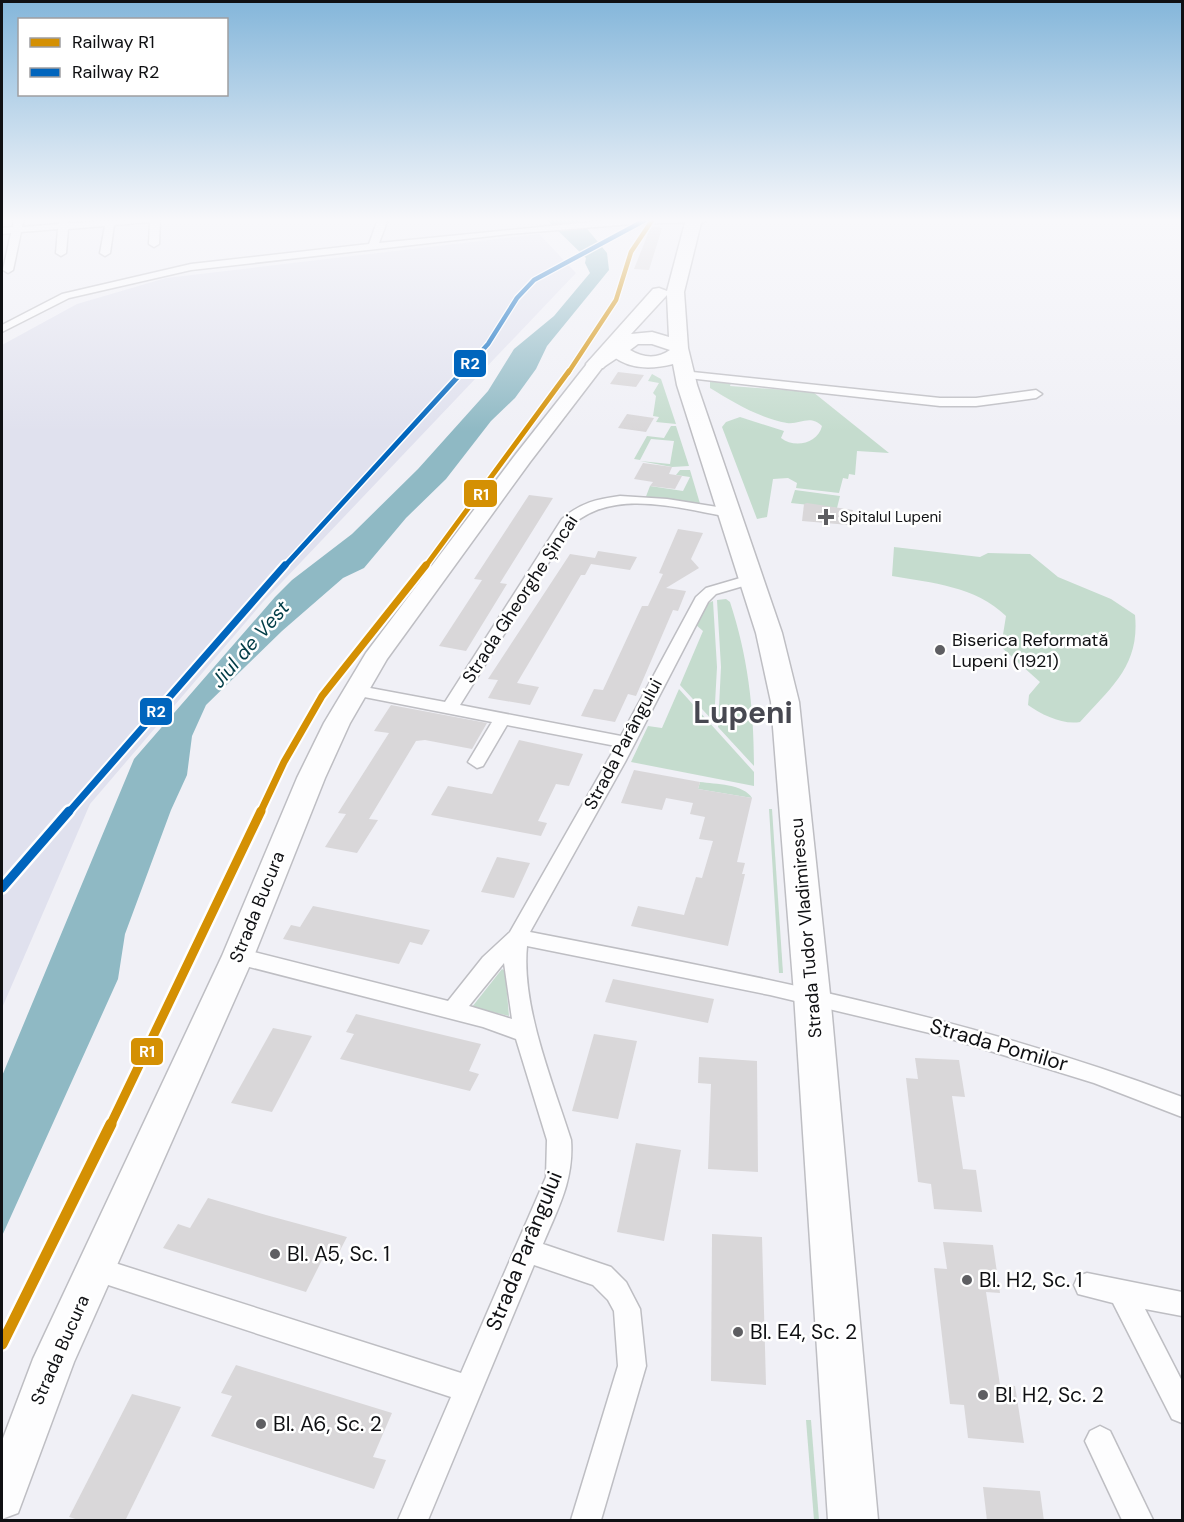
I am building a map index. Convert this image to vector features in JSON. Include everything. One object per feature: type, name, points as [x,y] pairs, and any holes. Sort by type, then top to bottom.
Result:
[{"type":"main road","points":[[643,338],[656,320],[660,290]]},
{"type":"main road","name":"Strada Tudor Vladimirescu","points":[[675,290],[674,359],[752,579],[779,668],[785,702],[812,994],[853,1521]]},
{"type":"main road","points":[[616,357],[641,311],[659,293]]},
{"type":"main road","points":[[616,357],[627,342],[643,338],[662,339],[674,359]]},
{"type":"main road","points":[[616,357],[674,359]]},
{"type":"main road","name":"Strada Bucura","points":[[2,1497],[54,1359],[238,956],[311,778],[354,690],[375,658],[523,458],[616,357]]},
{"type":"street","points":[[2,328],[55,300],[89,290]]},
{"type":"street","points":[[674,359],[940,402],[976,402],[1036,394]]},
{"type":"street","name":"Strada Gheorghe Șincai","points":[[450,707],[573,514],[583,507],[608,499],[650,507],[730,513]]},
{"type":"street","name":"Strada Parângului","points":[[452,1011],[490,963],[517,937],[626,742],[701,600],[711,591],[752,579]]},
{"type":"street","points":[[354,690],[626,742]]},
{"type":"street","points":[[477,762],[503,717]]},
{"type":"street","points":[[517,937],[812,994]]},
{"type":"street","name":"Strada Parângului","points":[[413,1521],[558,1177],[559,1140],[528,1034],[513,957],[517,937]]},
{"type":"street","points":[[238,956],[486,1019],[528,1034]]},
{"type":"street","name":"Strada Pomilor","points":[[812,994],[1060,1061],[1114,1079],[1182,1107]]},
{"type":"street","points":[[526,1250],[602,1276],[617,1291],[627,1309],[632,1366],[586,1521]]},
{"type":"street","points":[[96,1269],[468,1389]]},
{"type":"street","points":[[1087,1285],[1182,1304]]},
{"type":"street","points":[[1122,1293],[1182,1409]]},
{"type":"street","points":[[1100,1441],[1138,1521]]},
{"type":"shaded area","points":[[125,290],[560,290],[263,602],[90,804],[2,1008],[2,345],[77,304]]},
{"type":"green space","points":[[652,374],[661,379],[676,424],[656,422],[659,417],[653,416],[656,396],[653,393],[659,383],[648,381]]},
{"type":"green space","points":[[710,382],[731,383],[730,386],[813,392],[889,453],[857,451],[855,475],[849,474],[848,479],[843,478],[839,493],[796,488],[797,483],[788,478],[773,479],[767,517],[757,519],[722,427],[726,422],[740,417],[784,431],[781,438],[799,444],[816,437],[822,426],[809,420],[787,423],[756,413],[710,388]]},
{"type":"green space","points":[[671,426],[676,426],[689,466],[672,467],[640,461],[670,464],[674,441],[651,439],[640,460],[634,459],[647,436],[664,438]]},
{"type":"green space","points":[[680,470],[690,470],[701,507],[688,505],[689,502],[656,497],[653,500],[645,499],[650,486],[683,491],[690,477],[676,475]]},
{"type":"green space","points":[[795,490],[840,496],[837,508],[791,503]]},
{"type":"green space","points":[[894,547],[980,557],[988,553],[1030,554],[1058,577],[1111,599],[1135,615],[1133,648],[1128,662],[1112,686],[1080,722],[1060,721],[1046,716],[1028,705],[1029,695],[1040,682],[1001,647],[1006,616],[981,598],[967,592],[892,576]]},
{"type":"green space","points":[[726,599],[730,602],[746,663],[753,724],[754,766],[718,727],[721,667],[717,600]]},
{"type":"green space","points":[[713,601],[717,667],[714,722],[680,685],[703,631],[695,624],[704,605]]},
{"type":"green space","points":[[679,689],[754,772],[754,786],[631,762],[648,726],[662,728]]},
{"type":"green space","points":[[700,782],[736,787],[748,793],[752,798],[698,789]]},
{"type":"green space","points":[[769,809],[772,809],[783,973],[779,973]]},
{"type":"green space","points":[[502,969],[505,971],[509,1016],[472,1007]]},
{"type":"green space","points":[[806,1420],[811,1420],[819,1520],[814,1520]]},
{"type":"water","name":"Jiul de Vest","points":[[576,290],[593,290],[547,346],[536,369],[515,398],[491,421],[446,479],[406,518],[364,568],[343,578],[282,631],[206,705],[192,736],[187,775],[171,810],[125,934],[118,979],[2,1236],[2,1076],[134,759],[275,597],[292,580],[352,534],[418,469],[488,391],[514,349],[554,316]]},
{"type":"building","points":[[618,372],[644,375],[636,387],[610,384]]},
{"type":"building","points":[[627,414],[654,418],[646,432],[618,428]]},
{"type":"building","points":[[643,463],[672,467],[669,474],[682,476],[675,489],[650,486],[653,482],[634,479]]},
{"type":"building","points":[[529,495],[553,498],[500,583],[507,584],[466,651],[439,646],[482,580],[474,579]]},
{"type":"building","name":"Spitalul Lupeni","points":[[804,504],[853,510],[849,525],[802,521]]},
{"type":"building","points":[[678,529],[703,533],[691,559],[699,568],[666,588],[686,591],[678,611],[673,610],[636,696],[628,694],[615,722],[581,716],[594,689],[603,690],[642,606],[648,606],[663,574],[659,573]]},
{"type":"building","points":[[598,551],[637,557],[630,570],[591,564],[585,575],[581,575],[517,683],[539,687],[530,705],[488,698],[498,680],[488,679],[570,554],[595,558]]},
{"type":"building","points":[[391,705],[487,723],[472,749],[425,740],[416,741],[369,819],[378,820],[357,853],[325,847],[346,814],[338,813],[389,733],[374,731]]},
{"type":"building","points":[[519,740],[583,754],[569,786],[556,784],[538,821],[547,823],[541,836],[431,815],[448,786],[492,794]]},
{"type":"building","points":[[634,770],[700,782],[698,789],[752,798],[737,862],[745,863],[742,874],[745,874],[728,946],[631,926],[638,906],[684,915],[696,877],[702,878],[713,841],[699,839],[705,817],[690,814],[693,803],[666,798],[662,810],[621,803]]},
{"type":"building","points":[[497,857],[530,863],[514,898],[481,892]]},
{"type":"building","points":[[313,906],[430,930],[422,945],[410,942],[399,964],[283,939],[291,925],[300,927]]},
{"type":"building","points":[[613,979],[714,999],[708,1023],[605,1002]]},
{"type":"building","points":[[356,1014],[481,1044],[469,1071],[479,1074],[470,1091],[340,1059],[354,1034],[346,1032]]},
{"type":"building","points":[[273,1028],[312,1036],[272,1112],[231,1103]]},
{"type":"building","points":[[594,1034],[637,1041],[618,1119],[572,1111]]},
{"type":"building","points":[[699,1057],[757,1061],[758,1172],[708,1169],[711,1084],[698,1083]]},
{"type":"building","points":[[915,1058],[959,1060],[965,1097],[952,1096],[963,1169],[976,1170],[982,1212],[934,1209],[931,1184],[918,1182],[906,1078],[918,1079]]},
{"type":"building","points":[[636,1143],[681,1150],[664,1241],[617,1232]]},
{"type":"building","points":[[208,1198],[347,1237],[335,1260],[324,1256],[306,1292],[163,1248],[178,1224],[190,1228]]},
{"type":"building","points":[[712,1234],[762,1237],[766,1385],[711,1381]]},
{"type":"building","points":[[943,1242],[993,1245],[1000,1293],[986,1292],[1000,1385],[1015,1386],[1024,1443],[968,1438],[964,1405],[950,1404],[934,1268],[947,1269]]},
{"type":"building","points":[[236,1365],[392,1413],[373,1457],[386,1460],[374,1489],[211,1436],[232,1396],[221,1393]]},
{"type":"building","points":[[132,1394],[181,1407],[125,1521],[82,1521],[69,1517]]},
{"type":"building","points":[[983,1487],[1040,1491],[1044,1521],[987,1521]]},
{"type":"rail line","name":"R2","points":[[2,888],[268,584],[488,344],[525,290]]},
{"type":"rail line","name":"R1","points":[[2,1344],[176,992],[284,762],[322,696],[456,528],[597,332],[616,300],[619,290]]},
{"type":"place","name":"Spitalul Lupeni","points":[[826,517]]},
{"type":"place","name":"Biserica Reformată Lupeni (1921)","points":[[940,650]]},
{"type":"place","name":"Bl. A5, Sc. 1","points":[[275,1254]]},
{"type":"place","name":"Bl. H2, Sc. 1","points":[[967,1280]]},
{"type":"place","name":"Bl. E4, Sc. 2","points":[[738,1332]]},
{"type":"place","name":"Bl. H2, Sc. 2","points":[[983,1395]]},
{"type":"place","name":"Bl. A6, Sc. 2","points":[[261,1424]]},
{"type":"district","name":"Lupeni","points":[[743,713]]}]
